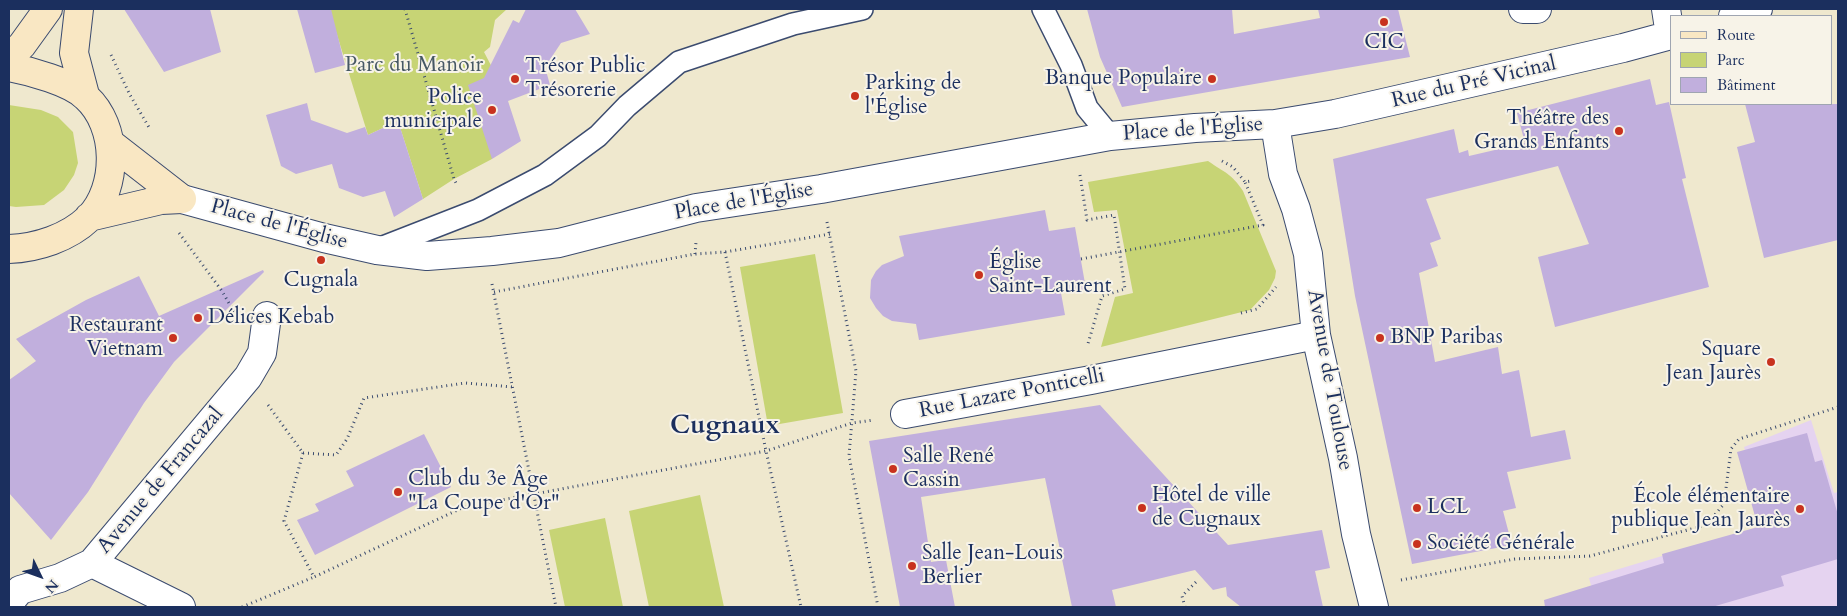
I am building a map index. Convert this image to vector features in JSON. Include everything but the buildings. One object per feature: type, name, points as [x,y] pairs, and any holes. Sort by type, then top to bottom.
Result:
[{"type":"main road","points":[[9,58],[22,45],[48,9]]},
{"type":"main road","points":[[79,9],[74,53],[85,95]]},
{"type":"main road","points":[[9,67],[25,70],[62,83],[85,95],[94,105],[105,125],[110,143],[108,181],[90,217],[60,238],[36,245],[9,249]]},
{"type":"main road","name":"Place de l'Église","points":[[110,143],[182,199]]},
{"type":"main road","name":"Place de l'Église","points":[[90,217],[161,200],[182,199]]},
{"type":"street","points":[[1523,9],[1537,9]]},
{"type":"street","points":[[1666,9],[1670,30]]},
{"type":"street","points":[[1737,15],[1758,9]]},
{"type":"street","name":"Rue du Pré Vicinal","points":[[1275,124],[1335,114],[1425,94],[1670,35]]},
{"type":"street","name":"Place de l'Église","points":[[182,199],[324,238],[377,250],[427,256],[559,243],[696,208],[820,189],[1110,136],[1195,128],[1275,124]]},
{"type":"street","name":"Avenue de Toulouse","points":[[1275,124],[1283,174],[1296,209],[1308,254],[1316,335],[1343,458],[1356,534],[1371,597]]},
{"type":"street","name":"Avenue de Francazal","points":[[12,590],[60,578],[92,563],[248,377],[262,353],[267,316]]},
{"type":"street","name":"Rue Lazare Ponticelli","points":[[905,414],[1091,380],[1316,335]]},
{"type":"street","points":[[92,563],[181,607]]},
{"type":"lane","name":"Place de l'Église","points":[[377,250],[478,210],[544,175],[598,136],[627,106],[679,62],[792,17],[862,9]]},
{"type":"lane","name":"Place de l'Église","points":[[1043,9],[1071,65],[1088,108],[1110,136]]},
{"type":"path","points":[[405,9],[454,179],[478,210]]},
{"type":"path","points":[[1075,142],[1087,220],[1114,216],[1125,289],[1102,296],[1087,345],[1091,380]]},
{"type":"path","points":[[1266,234],[1245,182],[1283,174]]},
{"type":"path","points":[[820,189],[856,371],[850,456],[878,607]]},
{"type":"path","points":[[1080,259],[1263,225]]},
{"type":"path","points":[[176,230],[222,291],[236,316]]},
{"type":"path","points":[[494,292],[695,254],[725,252],[830,234]]},
{"type":"path","points":[[725,252],[766,451],[801,607]]},
{"type":"path","points":[[492,277],[556,607]]},
{"type":"path","points":[[1238,314],[1257,309],[1278,284]]},
{"type":"path","points":[[248,377],[303,453]]},
{"type":"path","points":[[303,453],[336,455],[348,439],[364,398],[465,383],[513,387]]},
{"type":"path","points":[[1371,597],[1515,559],[1590,556],[1706,525],[1724,504],[1730,449],[1739,439],[1838,407]]},
{"type":"path","points":[[242,607],[314,577],[464,507],[766,451],[852,424],[905,414]]},
{"type":"path","points":[[303,453],[284,521],[314,577]]},
{"type":"path","points":[[1185,607],[1182,596],[1198,580]]},
{"type":"shaded area","name":"École élémentaire publique Jean Jaurès","points":[[1811,420],[1834,493],[1838,492],[1838,607],[1597,607],[1589,578],[1765,525],[1744,447]]},
{"type":"green space","name":"Parc du Manoir","points":[[329,9],[507,9],[495,20],[490,47],[484,52],[495,73],[492,159],[454,179],[423,199],[398,121],[368,135]]},
{"type":"green space","points":[[9,105],[41,110],[58,117],[73,132],[78,163],[74,175],[64,190],[44,205],[9,206]]},
{"type":"green space","points":[[1208,161],[1231,177],[1243,191],[1276,271],[1269,290],[1250,310],[1101,347],[1115,297],[1133,293],[1117,210],[1094,212],[1088,182]]},
{"type":"green space","points":[[815,254],[843,413],[768,426],[740,267]]},
{"type":"green space","points":[[700,495],[724,607],[649,607],[629,511]]},
{"type":"green space","points":[[605,518],[623,607],[565,607],[549,530]]},
{"type":"place","name":"CIC","points":[[1384,22]]},
{"type":"place","name":"Trésor Public Trésorerie","points":[[515,79]]},
{"type":"place","name":"Banque Populaire","points":[[1212,79]]},
{"type":"place","name":"Parking de l'Église","points":[[855,96]]},
{"type":"place","name":"Police municipale","points":[[492,110]]},
{"type":"place","name":"Théâtre des Grands Enfants","points":[[1619,131]]},
{"type":"place","name":"Cugnala","points":[[321,260]]},
{"type":"place","name":"Église Saint-Laurent","points":[[979,275]]},
{"type":"place","name":"Délices Kebab","points":[[198,318]]},
{"type":"place","name":"Restaurant Vietnam","points":[[173,338]]},
{"type":"place","name":"BNP Paribas","points":[[1380,338]]},
{"type":"place","name":"Square Jean Jaurès","points":[[1771,362]]},
{"type":"place","name":"Salle René Cassin","points":[[893,469]]},
{"type":"place","name":"Club du 3e Âge \"La Coupe d'Or\"","points":[[398,492]]},
{"type":"place","name":"Hôtel de ville de Cugnaux","points":[[1142,508]]},
{"type":"place","name":"LCL","points":[[1417,508]]},
{"type":"place","name":"École élémentaire publique Jean Jaurès","points":[[1800,509]]},
{"type":"place","name":"Société Générale","points":[[1417,544]]},
{"type":"place","name":"Salle Jean-Louis Berlier","points":[[912,566]]},
{"type":"district","name":"Cugnaux","points":[[725,427]]}]
